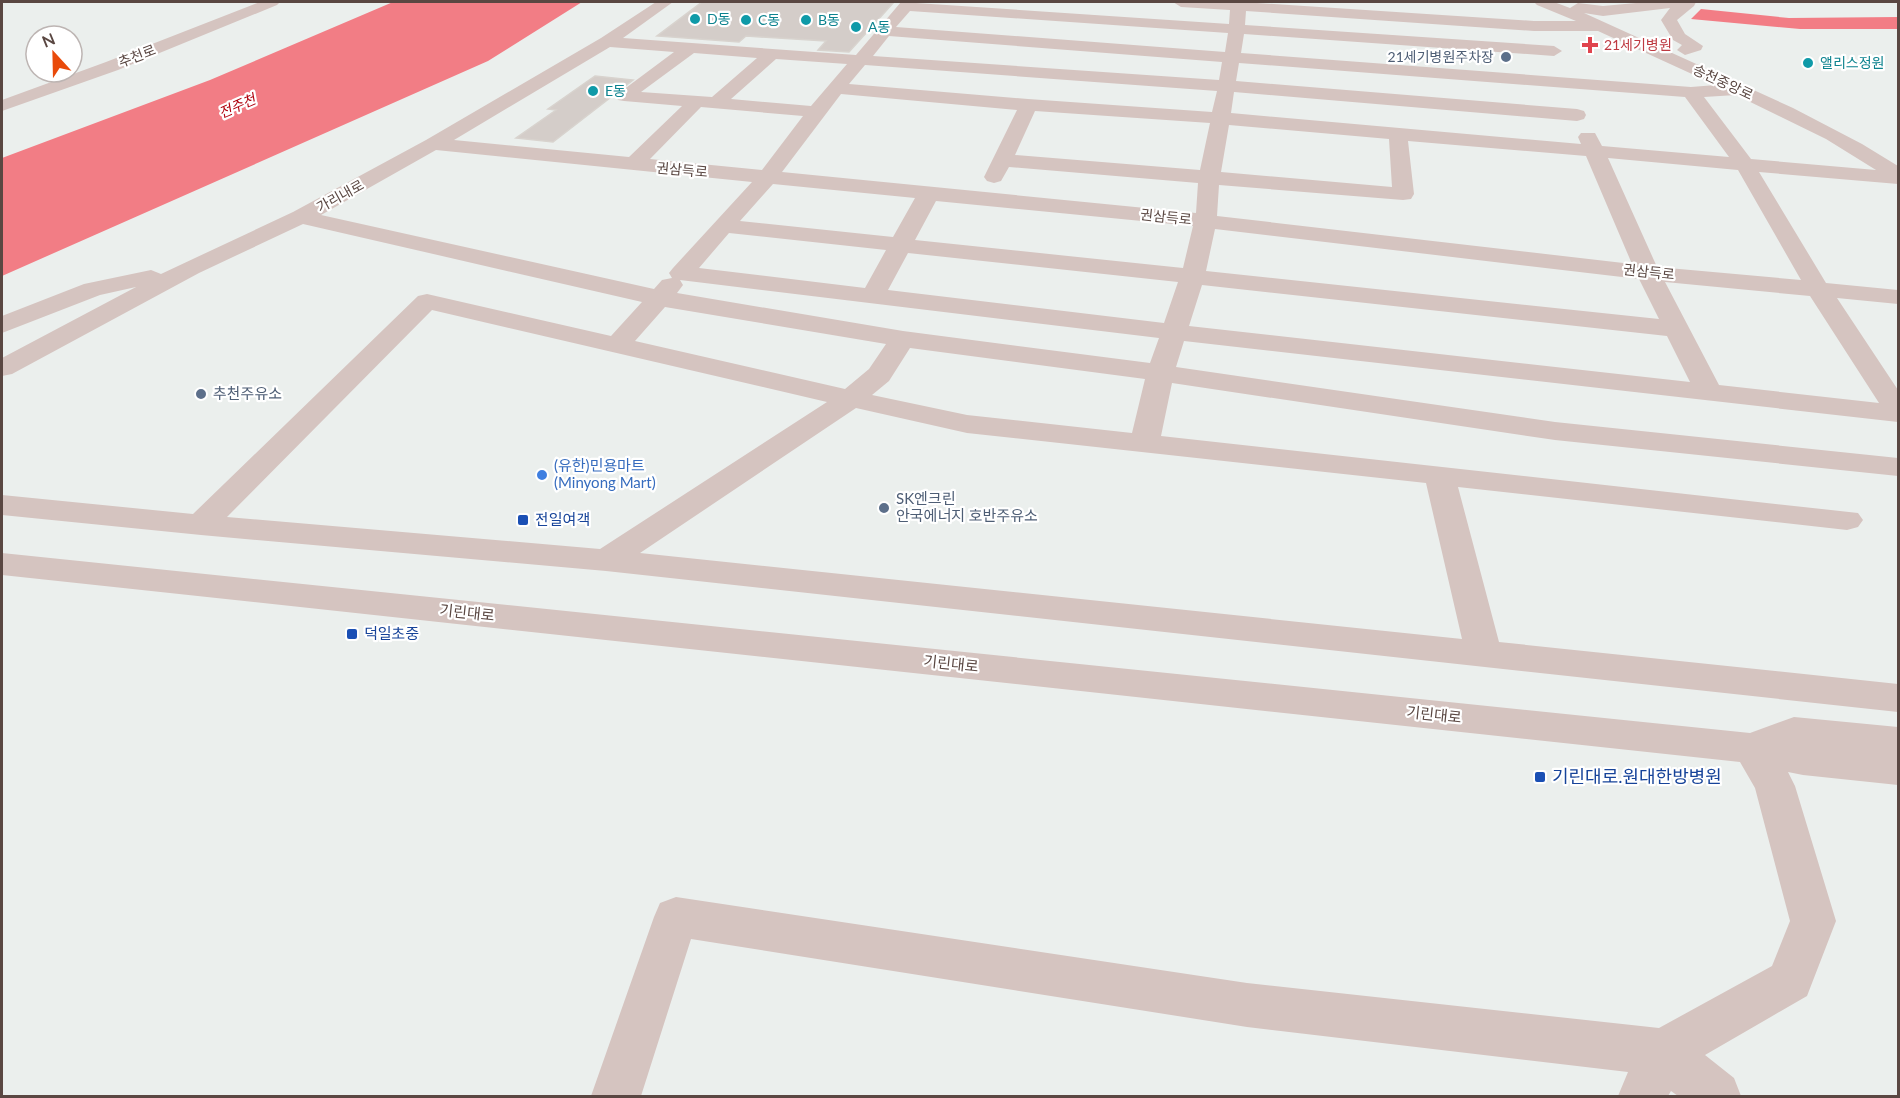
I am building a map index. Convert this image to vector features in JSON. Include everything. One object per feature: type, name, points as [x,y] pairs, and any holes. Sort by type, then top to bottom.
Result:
[{"type":"street","name":"추천로","points":[[2,106],[272,2]]},
{"type":"street","name":"가리내로","points":[[2,368],[190,268],[301,218],[607,42],[665,2]]},
{"type":"street","points":[[1180,2],[1534,26],[1638,2]]},
{"type":"street","name":"송천중앙로","points":[[1542,2],[1593,13],[1685,50],[1876,140]]},
{"type":"street","points":[[1559,2],[1593,13],[1689,3],[1676,11],[1669,20],[1679,37],[1695,46],[1685,50]]},
{"type":"street","points":[[618,344],[767,178],[816,112],[907,4],[1237,30],[1554,51]]},
{"type":"street","points":[[1144,444],[1160,373],[1193,275],[1206,221],[1209,179],[1237,30],[1238,6]]},
{"type":"street","name":"송천중앙로","points":[[1593,13],[1845,142],[1899,177]]},
{"type":"street","points":[[1534,26],[1544,43],[1554,51],[1577,115],[1597,153],[1648,273],[1709,393]]},
{"type":"street","points":[[883,31],[1690,92],[1739,89]]},
{"type":"street","points":[[607,42],[1227,86],[1577,115]]},
{"type":"street","points":[[690,48],[624,96],[816,112]]},
{"type":"street","points":[[633,165],[706,103],[770,55]]},
{"type":"street","points":[[838,88],[1028,105],[1219,118],[1597,153],[1899,177]]},
{"type":"street","points":[[1690,92],[1745,165],[1818,289],[1899,412]]},
{"type":"street","points":[[984,198],[1028,105]]},
{"type":"street","points":[[1003,160],[1404,194],[1398,134]]},
{"type":"street","name":"권삼득로","points":[[433,144],[1206,221],[1648,273],[1899,297]]},
{"type":"street","points":[[872,297],[929,193]]},
{"type":"street","points":[[301,218],[659,298],[903,339],[1160,373],[1555,431],[1899,467]]},
{"type":"street","points":[[724,226],[1678,329]]},
{"type":"street","points":[[2,325],[93,289],[190,268]]},
{"type":"street","points":[[681,273],[1173,332],[1709,393],[1899,412]]},
{"type":"street","points":[[201,525],[427,302],[967,424],[1847,520]]},
{"type":"street","points":[[606,560],[851,399],[879,375],[903,339]]},
{"type":"street","points":[[1440,477],[1483,652]]},
{"type":"street","points":[[2,505],[201,525],[606,560],[1899,698]]},
{"type":"street","name":"기린대로","points":[[2,564],[1752,748],[1803,760],[1899,770]]},
{"type":"street","points":[[1643,1096],[1663,1052],[1790,981],[1813,921],[1775,786],[1752,748],[1794,732],[1899,742]]},
{"type":"street","points":[[616,1096],[676,917],[1247,1005],[1663,1052],[1716,1096]]},
{"type":"water","name":"전주천","points":[[393,2],[582,2],[488,61],[2,276],[2,158],[210,80]]},
{"type":"water","points":[[1701,9],[1789,18],[1898,17],[1898,29],[1800,29],[1691,19]]},
{"type":"building","points":[[702,2],[894,2],[849,52],[818,50],[826,41],[746,36],[739,42],[657,36]]},
{"type":"building","name":"E동","points":[[595,76],[633,80],[553,142],[516,138],[556,110],[548,109]]},
{"type":"place","name":"D동","points":[[695,19]]},
{"type":"place","name":"C동","points":[[746,20]]},
{"type":"place","name":"B동","points":[[806,20]]},
{"type":"place","name":"A동","points":[[856,27]]},
{"type":"place","name":"21세기병원","points":[[1590,45]]},
{"type":"place","name":"21세기병원주차장","points":[[1506,57]]},
{"type":"place","name":"앨리스정원","points":[[1808,63]]},
{"type":"place","name":"E동","points":[[593,91]]},
{"type":"place","name":"추천주유소","points":[[201,394]]},
{"type":"place","name":"(유한)민용마트 (Minyong Mart)","points":[[542,475]]},
{"type":"place","name":"SK엔크린 안국에너지 호반주유소","points":[[884,508]]},
{"type":"place","name":"전일여객","points":[[523,520]]},
{"type":"place","name":"덕일초중","points":[[352,634]]},
{"type":"place","name":"기린대로.원대한방병원","points":[[1540,777]]}]
